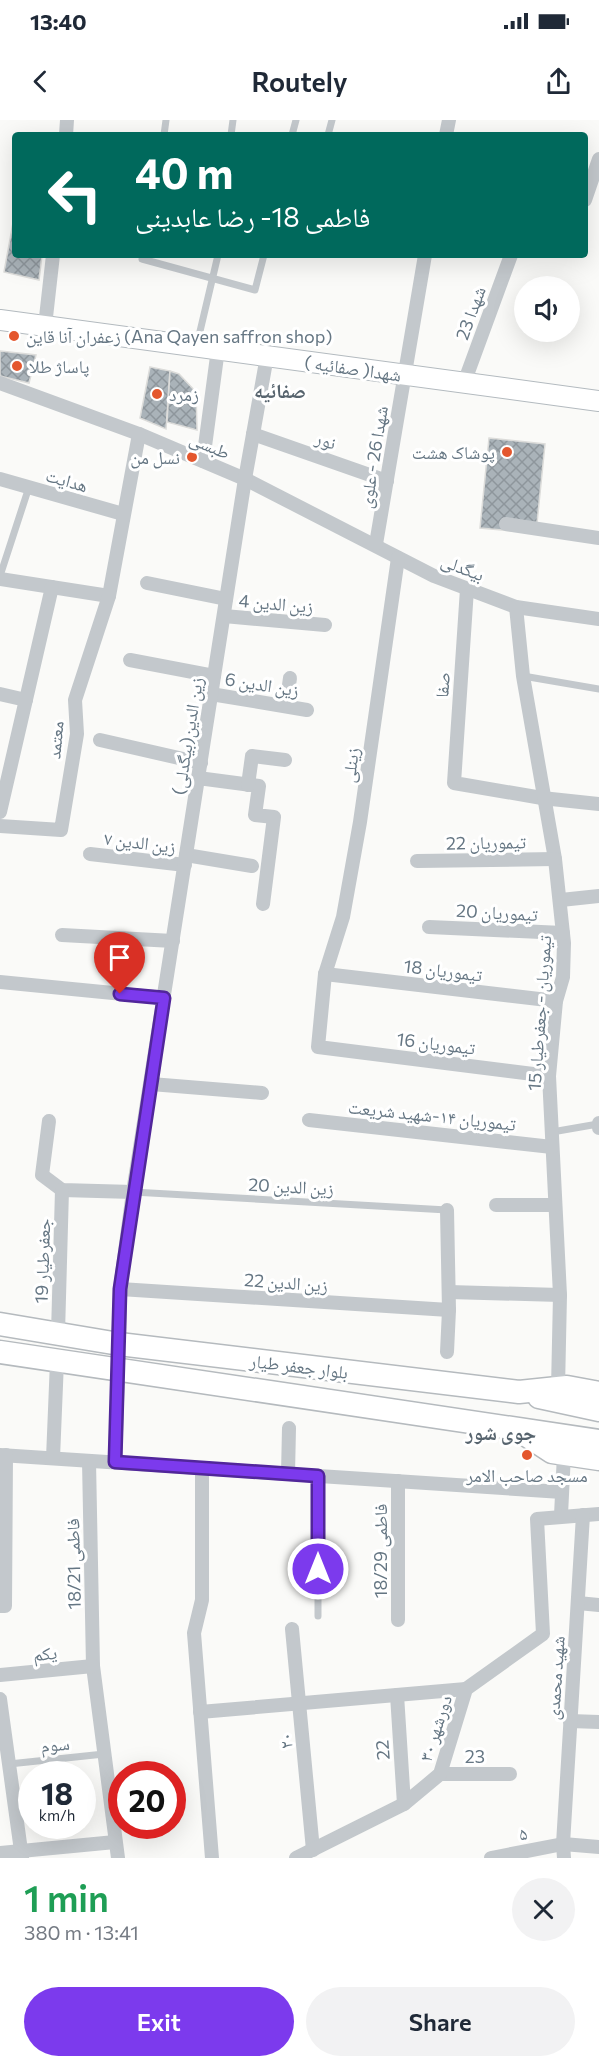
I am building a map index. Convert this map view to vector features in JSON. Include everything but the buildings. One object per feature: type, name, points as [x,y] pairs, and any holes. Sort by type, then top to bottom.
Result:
[{"type":"main road","name":"شهدا( صفائیه )","points":[[0,320],[599,401]]},
{"type":"main road","name":"بلوار جعفر طیار","points":[[5,1320],[58,1333],[119,1344],[519,1392],[558,1388],[599,1393]]},
{"type":"main road","points":[[118,1372],[119,1344]]},
{"type":"main road","name":"بلوار جعفر طیار","points":[[0,1352],[118,1372],[599,1441]]},
{"type":"main road","points":[[519,1392],[599,1410]]},
{"type":"main road","name":"بلوار جعفر طیار","points":[[519,1430],[552,1452],[599,1459]]},
{"type":"street","points":[[588,191],[599,159]]},
{"type":"street","points":[[45,326],[53,258]]},
{"type":"street","name":"شهدا 26 - علوی","points":[[376,544],[424,258]]},
{"type":"street","name":"شهدا 23","points":[[464,383],[510,258]]},
{"type":"street","points":[[202,461],[218,349]]},
{"type":"street","name":"زین الدین(بیگدلی)","points":[[119,1344],[120,1289],[133,1192],[245,479],[267,356]]},
{"type":"street","name":"طبسی","points":[[0,382],[139,434],[245,479],[376,544],[398,558]]},
{"type":"street","name":"معتمد","points":[[0,826],[61,830],[77,734],[75,700],[109,596],[139,434]]},
{"type":"street","name":"نور","points":[[254,434],[387,481]]},
{"type":"street","name":"هدایت","points":[[0,479],[123,514]]},
{"type":"street","points":[[506,524],[599,538]]},
{"type":"street","name":"بیگدلی","points":[[398,558],[466,589],[516,607],[599,619]]},
{"type":"street","name":"زینلی","points":[[318,1047],[325,974],[343,917],[360,822],[398,558]]},
{"type":"street","points":[[0,578],[109,596]]},
{"type":"street","points":[[147,583],[226,599]]},
{"type":"street","points":[[0,812],[52,587]]},
{"type":"street","name":"صفا","points":[[466,589],[454,783],[542,798]]},
{"type":"street","name":"تیموریان - جعفرطیار 15","points":[[516,607],[523,676],[542,798],[555,859],[563,933],[563,977],[556,1001],[549,1076],[560,1295],[558,1388]]},
{"type":"street","name":"زین الدین 4","points":[[224,616],[325,625]]},
{"type":"street","points":[[130,660],[214,676]]},
{"type":"street","points":[[286,706],[290,678]]},
{"type":"street","points":[[0,694],[26,700]]},
{"type":"street","name":"زین الدین 6","points":[[211,694],[307,710]]},
{"type":"street","points":[[100,740],[201,763]]},
{"type":"street","points":[[248,785],[252,756],[285,760]]},
{"type":"street","points":[[198,778],[259,786],[255,815],[274,818],[263,904]]},
{"type":"street","points":[[542,798],[599,804]]},
{"type":"street","name":"زین الدین ۷","points":[[90,854],[252,866]]},
{"type":"street","name":"تیموریان 22","points":[[417,861],[555,859]]},
{"type":"street","points":[[561,900],[599,896]]},
{"type":"street","name":"تیموریان 20","points":[[429,927],[563,933]]},
{"type":"street","points":[[62,935],[173,941]]},
{"type":"street","name":"تیموریان 18","points":[[325,974],[556,1001]]},
{"type":"street","points":[[0,982],[164,998]]},
{"type":"street","name":"تیموریان 16","points":[[318,1047],[549,1076]]},
{"type":"street","points":[[151,1084],[262,1093]]},
{"type":"street","name":"تیموریان ۱۴-شهید شریعت","points":[[309,1120],[552,1140]]},
{"type":"street","points":[[49,1121],[42,1175],[62,1191],[133,1192]]},
{"type":"street","name":"جعفرطیار 19","points":[[58,1333],[62,1191]]},
{"type":"street","points":[[496,1205],[555,1205]]},
{"type":"street","points":[[447,1210],[450,1310],[447,1352]]},
{"type":"street","name":"زین الدین 22","points":[[120,1289],[450,1310]]},
{"type":"street","points":[[449,1292],[560,1295]]},
{"type":"street","points":[[53,1458],[57,1361]]},
{"type":"street","points":[[115,1462],[118,1372]]},
{"type":"street","points":[[288,1474],[289,1428]]},
{"type":"street","points":[[564,1454],[561,1515],[599,1514]]},
{"type":"street","points":[[0,1606],[5,1606],[2,1540],[3,1455],[562,1492]]},
{"type":"street","name":"فاطمی 18/21","points":[[89,1461],[93,1666],[117,1858]]},
{"type":"street","points":[[202,1468],[202,1600],[194,1633],[212,1858]]},
{"type":"street","name":"فاطمی 18/29","points":[[398,1481],[398,1620]]},
{"type":"street","name":"دورشهر ۳۰","points":[[296,1858],[404,1804],[440,1774],[466,1689],[543,1634],[537,1519],[561,1515]]},
{"type":"street","name":"شهید محمدی","points":[[563,1851],[583,1515]]},
{"type":"street","points":[[578,1603],[599,1605]]},
{"type":"street","name":"۲۰","points":[[292,1629],[313,1850]]},
{"type":"street","name":"یکم","points":[[0,1675],[93,1666]]},
{"type":"street","points":[[200,1712],[466,1689]]},
{"type":"street","name":"22","points":[[397,1695],[404,1804]]},
{"type":"street","points":[[0,1699],[21,1854]]},
{"type":"street","points":[[570,1721],[599,1722]]},
{"type":"street","name":"23","points":[[440,1774],[510,1774]]},
{"type":"street","points":[[0,1853],[21,1854],[115,1842]]},
{"type":"street","name":"۵","points":[[491,1858],[599,1847]]},
{"type":"lane","points":[[142,258],[213,276],[255,290],[263,258]]},
{"type":"lane","points":[[196,346],[217,258]]},
{"type":"lane","points":[[0,578],[29,487]]},
{"type":"lane","points":[[523,676],[599,689]]},
{"type":"lane","points":[[552,1140],[599,1125]]},
{"type":"lane","name":"زین الدین 20","points":[[133,1192],[447,1210]]},
{"type":"lane","points":[[318,1476],[318,1616]]},
{"type":"lane","name":"سوم","points":[[9,1764],[104,1754]]},
{"type":"place","name":"زعفران آنا قاین (Ana Qayen saffron shop)","points":[[14,336]]},
{"type":"place","name":"پاساژ طلا","points":[[17,366]]},
{"type":"place","name":"زمرد","points":[[157,394]]},
{"type":"place","name":"پوشاک هشت","points":[[507,452]]},
{"type":"place","name":"نسل من","points":[[192,457]]},
{"type":"place","name":"مسجد صاحب الامر","points":[[527,1455]]},
{"type":"district","name":"صفائیه","points":[[280,390]]},
{"type":"district","name":"جوی شور","points":[[501,1432]]},
{"type":"route","points":[[120,994],[164,998],[120,1289],[115,1462],[318,1476],[318,1569]]}]
